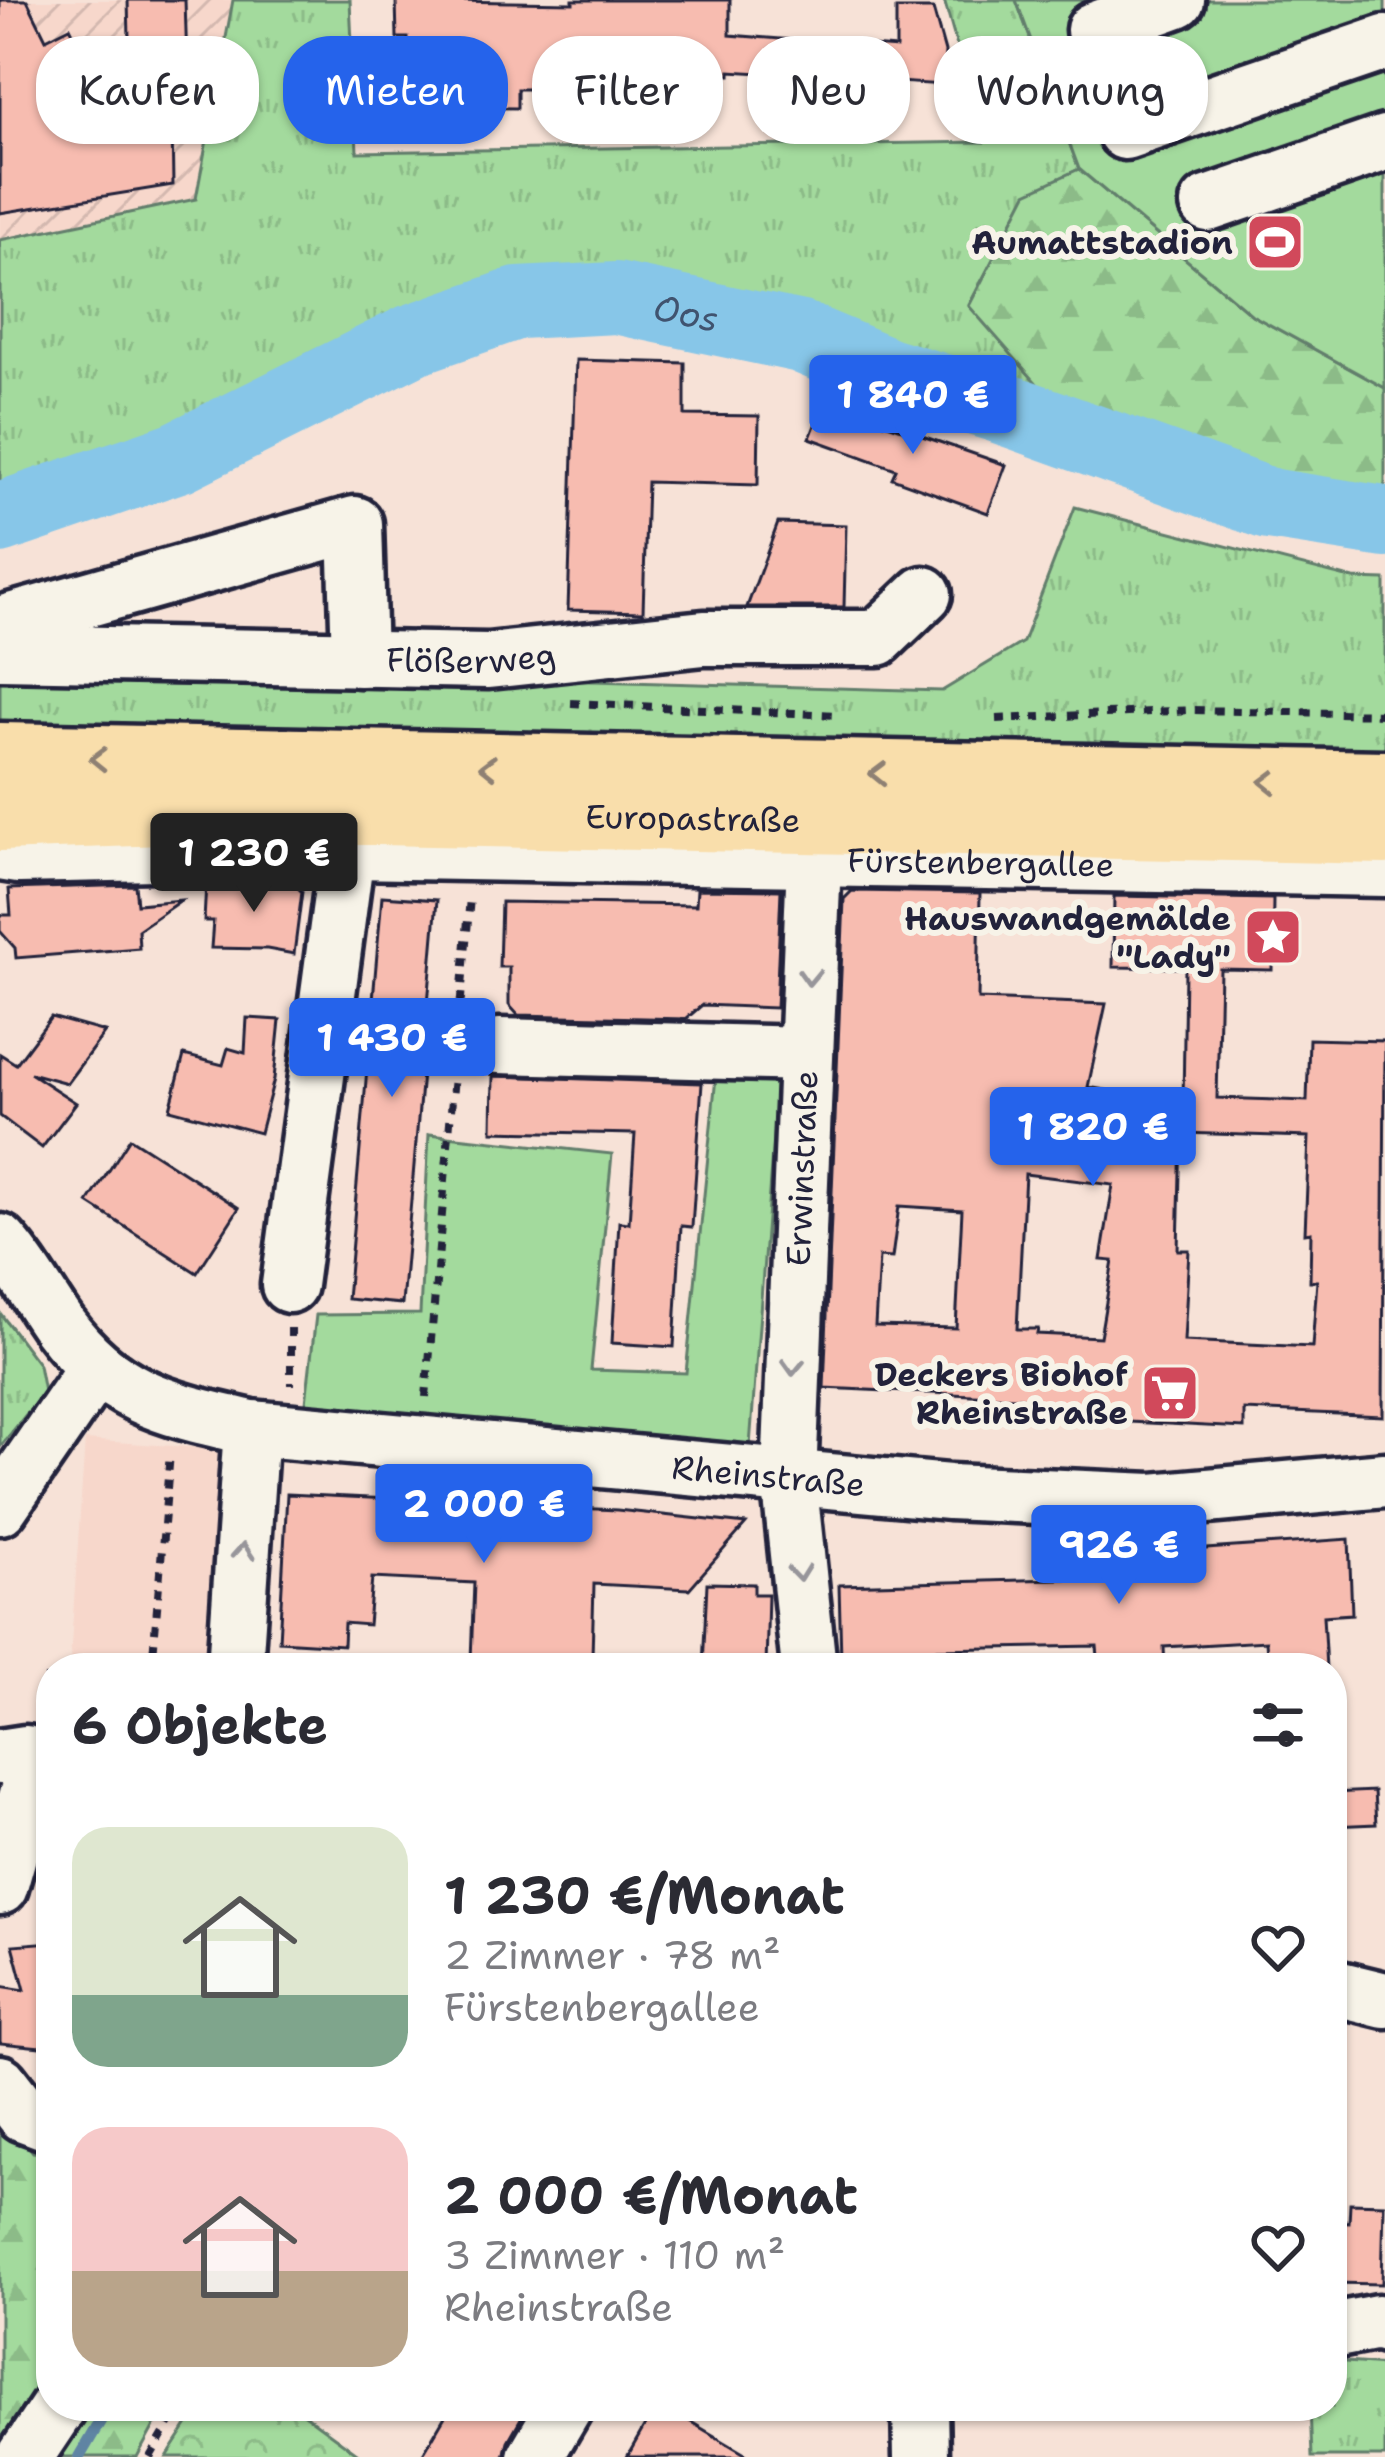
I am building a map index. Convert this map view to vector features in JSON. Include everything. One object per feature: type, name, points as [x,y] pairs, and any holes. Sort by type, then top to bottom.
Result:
[{"type":"main road","name":"Europastraße","points":[[0,757],[1385,784]]},
{"type":"main road","name":"Europastraße","points":[[0,818],[379,812],[1385,832]]},
{"type":"street","points":[[1094,30],[1177,0]]},
{"type":"street","points":[[1208,103],[1385,43]]},
{"type":"street","points":[[1208,204],[1385,143]]},
{"type":"street","points":[[0,624],[355,524],[359,659]]},
{"type":"street","name":"Flößerweg","points":[[0,652],[488,661],[704,638],[878,638],[924,594]]},
{"type":"street","points":[[289,1285],[347,852]]},
{"type":"street","name":"Fürstenbergallee","points":[[0,853],[347,852],[1385,869]]},
{"type":"street","name":"Erwinstraße","points":[[807,1653],[789,1478],[814,860]]},
{"type":"street","points":[[472,1037],[806,1054]]},
{"type":"street","name":"Rheinstraße","points":[[0,1242],[63,1330],[96,1367],[157,1406],[271,1431],[949,1492],[1152,1501],[1385,1480]]},
{"type":"street","points":[[0,1507],[96,1367]]},
{"type":"street","points":[[237,1653],[271,1431]]},
{"type":"street","points":[[0,1757],[26,1753],[34,1768],[0,1887]]},
{"type":"street","points":[[1347,1991],[1385,2000]]},
{"type":"street","points":[[0,2083],[24,2114],[36,2118]]},
{"type":"street","points":[[1347,2328],[1385,2325]]},
{"type":"street","points":[[25,2457],[48,2421]]},
{"type":"street","points":[[535,2457],[556,2421]]},
{"type":"street","points":[[920,2421],[921,2457]]},
{"type":"path","points":[[558,702],[853,716]]},
{"type":"path","points":[[994,719],[1194,710],[1385,714]]},
{"type":"path","points":[[422,1446],[472,1037],[474,855]]},
{"type":"path","points":[[271,1431],[289,1285]]},
{"type":"path","points":[[153,1653],[171,1447],[157,1406]]},
{"type":"path","points":[[150,2457],[171,2421]]},
{"type":"shaded area","points":[[0,0],[233,0],[226,36],[36,36],[36,144],[206,144],[196,199],[0,240]]},
{"type":"shaded area","points":[[85,1440],[232,1450],[218,1653],[70,1653]]},
{"type":"green space","points":[[233,0],[350,0],[352,36],[283,36],[283,144],[357,144],[357,152],[1070,144],[1079,169],[1027,194],[969,305],[1061,411],[869,342],[684,290],[496,286],[316,350],[142,440],[0,487],[0,240],[196,199],[206,144],[259,144],[259,36],[226,36]]},
{"type":"green space","points":[[944,0],[1016,0],[1029,36],[954,36]]},
{"type":"green space","name":"Aumattstadion","points":[[1016,0],[1385,0],[1385,388],[1252,315],[1079,169],[1070,144],[1208,144],[1208,36],[1029,36]]},
{"type":"green space","points":[[1079,169],[1252,315],[1385,388],[1385,505],[1267,483],[1061,411],[969,306],[1027,193]]},
{"type":"green space","points":[[1075,507],[1354,579],[1385,580],[1385,763],[0,735],[0,664],[942,691],[1023,642]]},
{"type":"green space","points":[[717,1067],[778,1072],[750,1446],[305,1411],[316,1315],[420,1314],[429,1134],[612,1154],[591,1370],[686,1373]]},
{"type":"green space","points":[[0,1313],[39,1365],[44,1392],[0,1447]]},
{"type":"green space","points":[[0,2110],[36,2152],[36,2421],[157,2421],[137,2457],[0,2457]]},
{"type":"green space","points":[[1347,2362],[1385,2365],[1385,2457],[1312,2457],[1311,2421],[1347,2421]]},
{"type":"green space","points":[[190,2421],[313,2421],[357,2453],[355,2457],[167,2457]]},
{"type":"building","points":[[0,0],[27,0],[45,36],[36,36],[36,144],[172,144],[173,185],[0,213]]},
{"type":"building","points":[[128,0],[185,0],[186,36],[129,36]]},
{"type":"building","points":[[396,0],[730,0],[730,35],[747,36],[747,72],[723,75],[723,36],[532,36],[532,89],[517,89],[517,108],[508,108],[508,36],[397,36]]},
{"type":"building","points":[[896,9],[933,9],[941,36],[934,36],[934,84],[910,83],[910,36],[896,36]]},
{"type":"building","points":[[70,27],[74,36],[52,36]]},
{"type":"building","points":[[576,360],[685,363],[685,415],[759,416],[758,485],[647,482],[643,612],[568,610]]},
{"type":"building","points":[[824,402],[1006,465],[988,513],[892,478],[896,469],[810,438]]},
{"type":"building","points":[[778,523],[846,525],[844,607],[747,607]]},
{"type":"building","points":[[292,882],[302,892],[294,954],[211,948],[213,921],[204,921],[206,883]]},
{"type":"building","points":[[135,885],[137,904],[181,900],[138,930],[139,948],[16,958],[15,948],[0,931],[0,915],[11,915],[9,889]]},
{"type":"building","points":[[697,889],[781,890],[776,1008],[702,1005],[686,1019],[518,1015],[509,1005],[509,967],[499,967],[501,902],[696,905]]},
{"type":"building","points":[[852,891],[980,893],[978,999],[1106,1004],[1088,1087],[1183,1104],[1185,968],[1113,967],[1114,896],[1273,899],[1272,970],[1220,969],[1217,1098],[1307,1101],[1309,1039],[1385,1041],[1383,1416],[1244,1410],[1244,1428],[1033,1417],[1035,1398],[824,1388],[844,899]],"holes":[[[1181,1133],[1309,1137],[1305,1233],[1311,1232],[1310,1281],[1317,1281],[1312,1347],[1184,1341],[1189,1250],[1178,1250]],[[1025,1174],[1113,1185],[1101,1260],[1113,1261],[1100,1337],[1017,1329]],[[899,1206],[962,1210],[956,1328],[875,1326],[879,1257],[892,1258]]]},
{"type":"building","points":[[382,896],[437,900],[402,1304],[347,1299]]},
{"type":"building","points":[[51,1017],[105,1032],[67,1083],[30,1073],[76,1103],[42,1148],[0,1116],[0,1054],[16,1064]]},
{"type":"building","points":[[247,1018],[280,1020],[274,1079],[260,1133],[170,1109],[184,1055],[223,1065],[228,1048],[245,1053]]},
{"type":"building","points":[[493,1076],[702,1083],[692,1227],[681,1226],[674,1347],[612,1343],[619,1222],[629,1223],[635,1134],[492,1131]]},
{"type":"building","points":[[130,1138],[239,1208],[197,1273],[88,1203]]},
{"type":"building","points":[[287,1494],[617,1510],[746,1524],[689,1589],[594,1584],[592,1653],[471,1653],[474,1583],[372,1578],[368,1625],[344,1623],[343,1645],[279,1641]]},
{"type":"building","points":[[1349,1539],[1352,1614],[1323,1616],[1325,1653],[1267,1653],[1266,1641],[1164,1647],[1164,1653],[1098,1653],[1097,1646],[841,1653],[839,1585],[1093,1578],[1091,1557]]},
{"type":"building","points":[[707,1583],[754,1584],[754,1594],[768,1594],[766,1653],[704,1653]]},
{"type":"building","points":[[1374,1791],[1376,1824],[1347,1825],[1347,1792]]},
{"type":"building","points":[[36,1943],[36,2047],[0,2043],[0,1986],[25,1990],[13,1945]]},
{"type":"building","points":[[1350,2203],[1384,2204],[1382,2284],[1347,2283]]},
{"type":"building","points":[[442,2421],[519,2421],[504,2457],[421,2457]]},
{"type":"building","points":[[647,2421],[689,2421],[750,2457],[627,2457]]},
{"type":"waterway","name":"Oos","points":[[0,518],[178,457],[412,340],[518,303],[616,298],[801,337],[887,373],[999,407],[1269,504],[1385,522]]},
{"type":"waterway","points":[[79,2457],[100,2421]]},
{"type":"place","name":"Aumattstadion","points":[[1275,242]]},
{"type":"place","name":"Hauswandgemälde \"Lady\"","points":[[1273,937]]},
{"type":"place","name":"Deckers Biohof Rheinstraße","points":[[1170,1393]]}]
